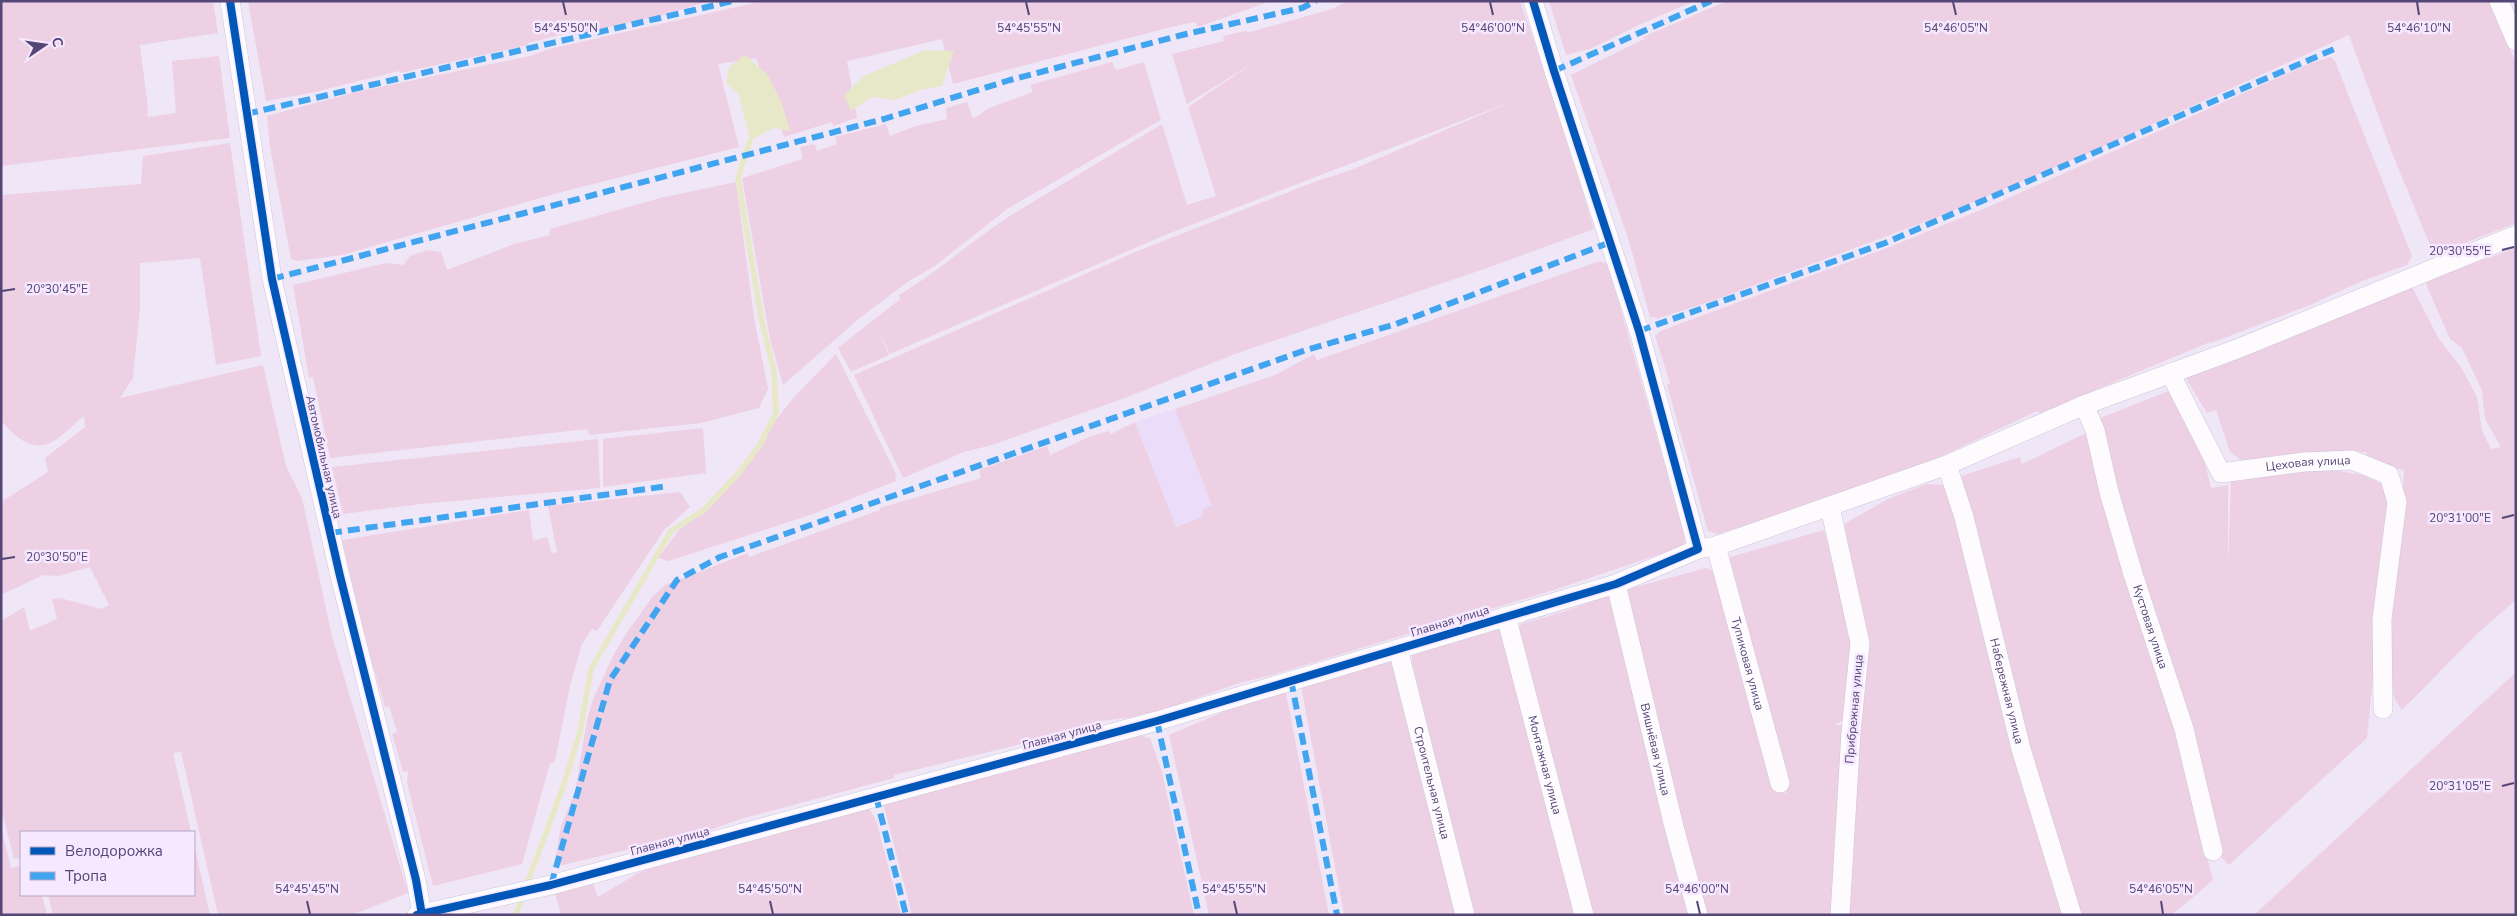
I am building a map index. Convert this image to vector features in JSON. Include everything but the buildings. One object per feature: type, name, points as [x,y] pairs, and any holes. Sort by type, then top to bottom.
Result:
[{"type":"street","name":"Автомобильная улица","points":[[230,1],[272,279],[308,442],[416,880],[420,914]]},
{"type":"street","name":"Тупиковая улица","points":[[1533,1],[1639,331],[1780,783]]},
{"type":"street","points":[[2499,1],[2516,42]]},
{"type":"street","name":"Главная улица","points":[[420,914],[551,885],[1157,721],[1616,584],[1707,547],[1830,507],[1947,465],[2084,405],[2237,349],[2516,235]]},
{"type":"street","name":"Цеховая улица","points":[[2170,373],[2221,473],[2304,462],[2352,460],[2389,475],[2397,502],[2382,619],[2383,708]]},
{"type":"street","name":"Кустовая улица","points":[[2084,405],[2095,430],[2109,492],[2133,574],[2184,729],[2213,851]]},
{"type":"street","name":"Набережная улица","points":[[1947,465],[1964,517],[2021,749],[2072,915]]},
{"type":"street","name":"Прибрежная улица","points":[[1830,507],[1860,643],[1851,741],[1840,915]]},
{"type":"street","name":"Вишнёвая улица","points":[[1616,584],[1674,827],[1698,915]]},
{"type":"street","name":"Монтажная улица","points":[[1506,616],[1584,915]]},
{"type":"street","name":"Строительная улица","points":[[1398,649],[1465,915]]},
{"type":"shaded area","points":[[1,1],[213,1],[218,33],[140,45],[148,108],[147,117],[176,113],[172,61],[219,56],[230,138],[1,166]]},
{"type":"shaded area","points":[[248,1],[710,1],[663,15],[572,35],[571,32],[528,43],[528,45],[400,73],[399,71],[311,93],[266,101]]},
{"type":"shaded area","points":[[763,1],[1271,1],[1198,27],[1195,22],[1171,27],[953,84],[942,39],[847,61],[857,118],[833,126],[832,122],[784,137],[756,58],[718,64],[739,147],[558,193],[342,255],[297,261],[291,259],[270,147],[267,116],[356,92],[530,56],[549,49]]},
{"type":"shaded area","points":[[1347,1],[1520,1],[1549,84],[1594,229],[1487,268],[1235,354],[1125,398],[992,445],[964,452],[903,478],[854,375],[1140,250],[1317,181],[1351,170],[1516,100],[1165,235],[890,354],[878,330],[889,355],[851,372],[838,348],[900,299],[899,295],[927,277],[1008,217],[1162,124],[1187,205],[1216,196],[1188,107],[1259,59],[1187,104],[1172,54],[1224,41],[1223,36],[1245,31],[1250,32],[1332,9]]},
{"type":"shaded area","points":[[1549,1],[1694,1],[1590,49],[1566,55]]},
{"type":"shaded area","points":[[1727,1],[2335,1],[2338,6],[2336,1],[2490,1],[2516,63],[2516,223],[2434,255],[2392,153],[2349,35],[2084,155],[1933,219],[1712,301],[1659,318],[1650,317],[1628,238],[1571,75],[1644,39],[1643,37]]},
{"type":"shaded area","points":[[925,50],[954,51],[942,86],[923,89],[896,100],[872,97],[851,111],[844,96],[862,77]]},
{"type":"shaded area","points":[[745,55],[767,74],[781,101],[790,131],[773,128],[750,141],[739,95],[726,82],[729,67]]},
{"type":"shaded area","points":[[2331,57],[2335,61],[2412,256],[2407,265],[2362,281],[2310,305],[2210,342],[2040,413],[2037,411],[1910,471],[1852,488],[1804,508],[1717,534],[1708,531],[1667,385],[1670,383],[1655,336],[1660,331],[1887,248],[1988,207],[2311,63]]},
{"type":"shaded area","points":[[1112,62],[1116,70],[1144,62],[1161,120],[1007,209],[935,266],[909,281],[861,317],[783,385],[770,339],[742,178],[803,159],[800,147],[815,144],[817,151],[837,144],[835,137],[886,124],[890,136],[916,126],[947,119],[946,108],[967,102],[973,119],[989,108],[1033,92],[1030,85]]},
{"type":"shaded area","points":[[230,143],[261,356],[216,365],[200,258],[140,263],[140,309],[133,378],[120,398],[263,365],[286,466],[302,498],[332,636],[408,893],[352,915],[218,915],[181,752],[173,753],[191,831],[20,831],[20,858],[14,859],[1,808],[1,621],[24,607],[30,631],[57,619],[52,599],[60,598],[102,609],[109,605],[90,567],[58,576],[43,575],[1,595],[1,502],[48,472],[45,458],[85,427],[84,416],[50,443],[36,445],[16,436],[1,420],[1,195],[141,184],[143,156]]},
{"type":"shaded area","points":[[736,182],[754,317],[768,389],[759,408],[701,423],[589,435],[587,429],[330,458],[313,377],[309,378],[293,285],[386,263],[403,265],[410,256],[427,250],[441,252],[447,270],[514,244],[550,235],[550,229],[660,198]]},
{"type":"shaded area","points":[[2516,248],[2516,600],[2479,632],[2402,710],[2394,698],[2387,628],[2398,556],[2404,470],[2368,464],[2366,452],[2245,463],[2230,452],[2216,410],[2207,413],[2183,374],[2412,287],[2439,339],[2461,367],[2477,397],[2482,431],[2491,449],[2501,447],[2485,419],[2482,391],[2462,348],[2450,339],[2426,284],[2427,280]]},
{"type":"shaded area","points":[[1600,261],[1608,264],[1685,536],[1684,546],[1560,588],[1272,675],[1236,684],[1166,709],[1134,717],[1099,721],[1050,737],[894,775],[894,778],[741,819],[707,831],[554,867],[561,826],[575,792],[587,720],[593,699],[615,652],[628,631],[653,596],[665,585],[748,553],[749,557],[880,510],[880,508],[981,478],[979,470],[1047,446],[1050,455],[1091,436],[1109,431],[1111,434],[1135,422],[1176,527],[1202,517],[1203,509],[1212,506],[1175,409],[1275,375],[1314,354],[1317,360]]},
{"type":"shaded area","points":[[836,354],[897,476],[895,477],[896,481],[813,514],[669,561],[658,558],[679,530],[703,511],[757,452],[768,430],[795,396]]},
{"type":"shaded area","points":[[2169,391],[2201,447],[2211,488],[2228,485],[2228,566],[2231,481],[2303,470],[2334,470],[2362,475],[2382,484],[2390,502],[2367,738],[2229,865],[2221,857],[2196,743],[2109,468],[2100,418]]},
{"type":"shaded area","points":[[1175,409],[1212,506],[1202,517],[1176,527],[1135,422]]},
{"type":"shaded area","points":[[703,428],[706,473],[603,487],[603,439]]},
{"type":"shaded area","points":[[2088,432],[2177,731],[2192,800],[2213,880],[2172,915],[2079,915],[2034,769],[1958,477],[2020,457],[2022,464]]},
{"type":"shaded area","points":[[598,439],[600,488],[421,504],[343,514],[332,467]]},
{"type":"shaded area","points":[[1926,484],[1945,485],[1950,494],[2021,768],[2062,915],[1846,915],[1865,654],[1844,527],[1846,523],[1888,499]]},
{"type":"shaded area","points":[[680,492],[690,507],[664,530],[597,631],[592,629],[582,644],[570,686],[555,760],[553,763],[550,763],[522,864],[433,886],[407,783],[408,771],[403,772],[392,734],[397,732],[389,706],[385,707],[364,635],[342,540],[529,510],[533,541],[547,537],[552,553],[557,552],[548,506]]},
{"type":"shaded area","points":[[1824,530],[1854,639],[1853,671],[1842,721],[1834,725],[1842,725],[1832,915],[1705,915],[1634,643],[1628,589],[1706,568],[1715,571],[1747,679],[1777,793],[1786,793],[1774,735],[1727,558]]},
{"type":"shaded area","points":[[1609,595],[1689,915],[1590,915],[1518,630],[1521,624],[1563,612]]},
{"type":"shaded area","points":[[1497,628],[1502,632],[1575,915],[1473,915],[1412,661],[1412,652]]},
{"type":"shaded area","points":[[1389,659],[1394,662],[1457,915],[1344,915],[1301,686]]},
{"type":"shaded area","points":[[2516,672],[2516,915],[2254,915]]},
{"type":"shaded area","points":[[1283,691],[1286,693],[1329,915],[1209,915],[1169,735],[1239,705]]},
{"type":"shaded area","points":[[1140,736],[1150,738],[1162,772],[1194,915],[912,915],[883,802]]},
{"type":"shaded area","points":[[867,805],[876,820],[901,915],[561,915],[555,893],[592,881],[598,897],[640,872],[697,853]]},
{"type":"shaded area","points":[[1,827],[11,868],[20,865],[20,896],[42,896],[47,915],[1,915]]},
{"type":"shaded area","points":[[195,848],[210,915],[53,915],[48,896],[195,896]]},
{"type":"waterway","points":[[526,887],[564,784],[580,732],[591,669],[671,531],[704,510],[738,474],[760,445],[776,413],[774,371],[761,317],[738,178],[750,141]]},
{"type":"waterway","points":[[516,915],[523,895]]},
{"type":"marked path","points":[[246,114],[733,1]]},
{"type":"marked path","points":[[272,279],[884,119],[1010,80],[1182,35],[1302,8],[1316,1]]},
{"type":"marked path","points":[[1554,71],[1711,1]]},
{"type":"marked path","points":[[1639,331],[1885,243],[2339,47]]},
{"type":"marked path","points":[[551,885],[610,680],[677,580],[720,557],[1306,350],[1396,324],[1611,242]]},
{"type":"marked path","points":[[330,533],[668,486]]},
{"type":"marked path","points":[[1291,680],[1337,915]]},
{"type":"marked path","points":[[1157,721],[1199,915]]},
{"type":"marked path","points":[[876,796],[906,915]]},
{"type":"cycle path","points":[[230,1],[272,279],[340,576],[416,880],[422,915]]},
{"type":"cycle path","points":[[417,915],[551,885],[1157,721],[1616,584],[1698,549],[1639,331],[1533,1]]}]
